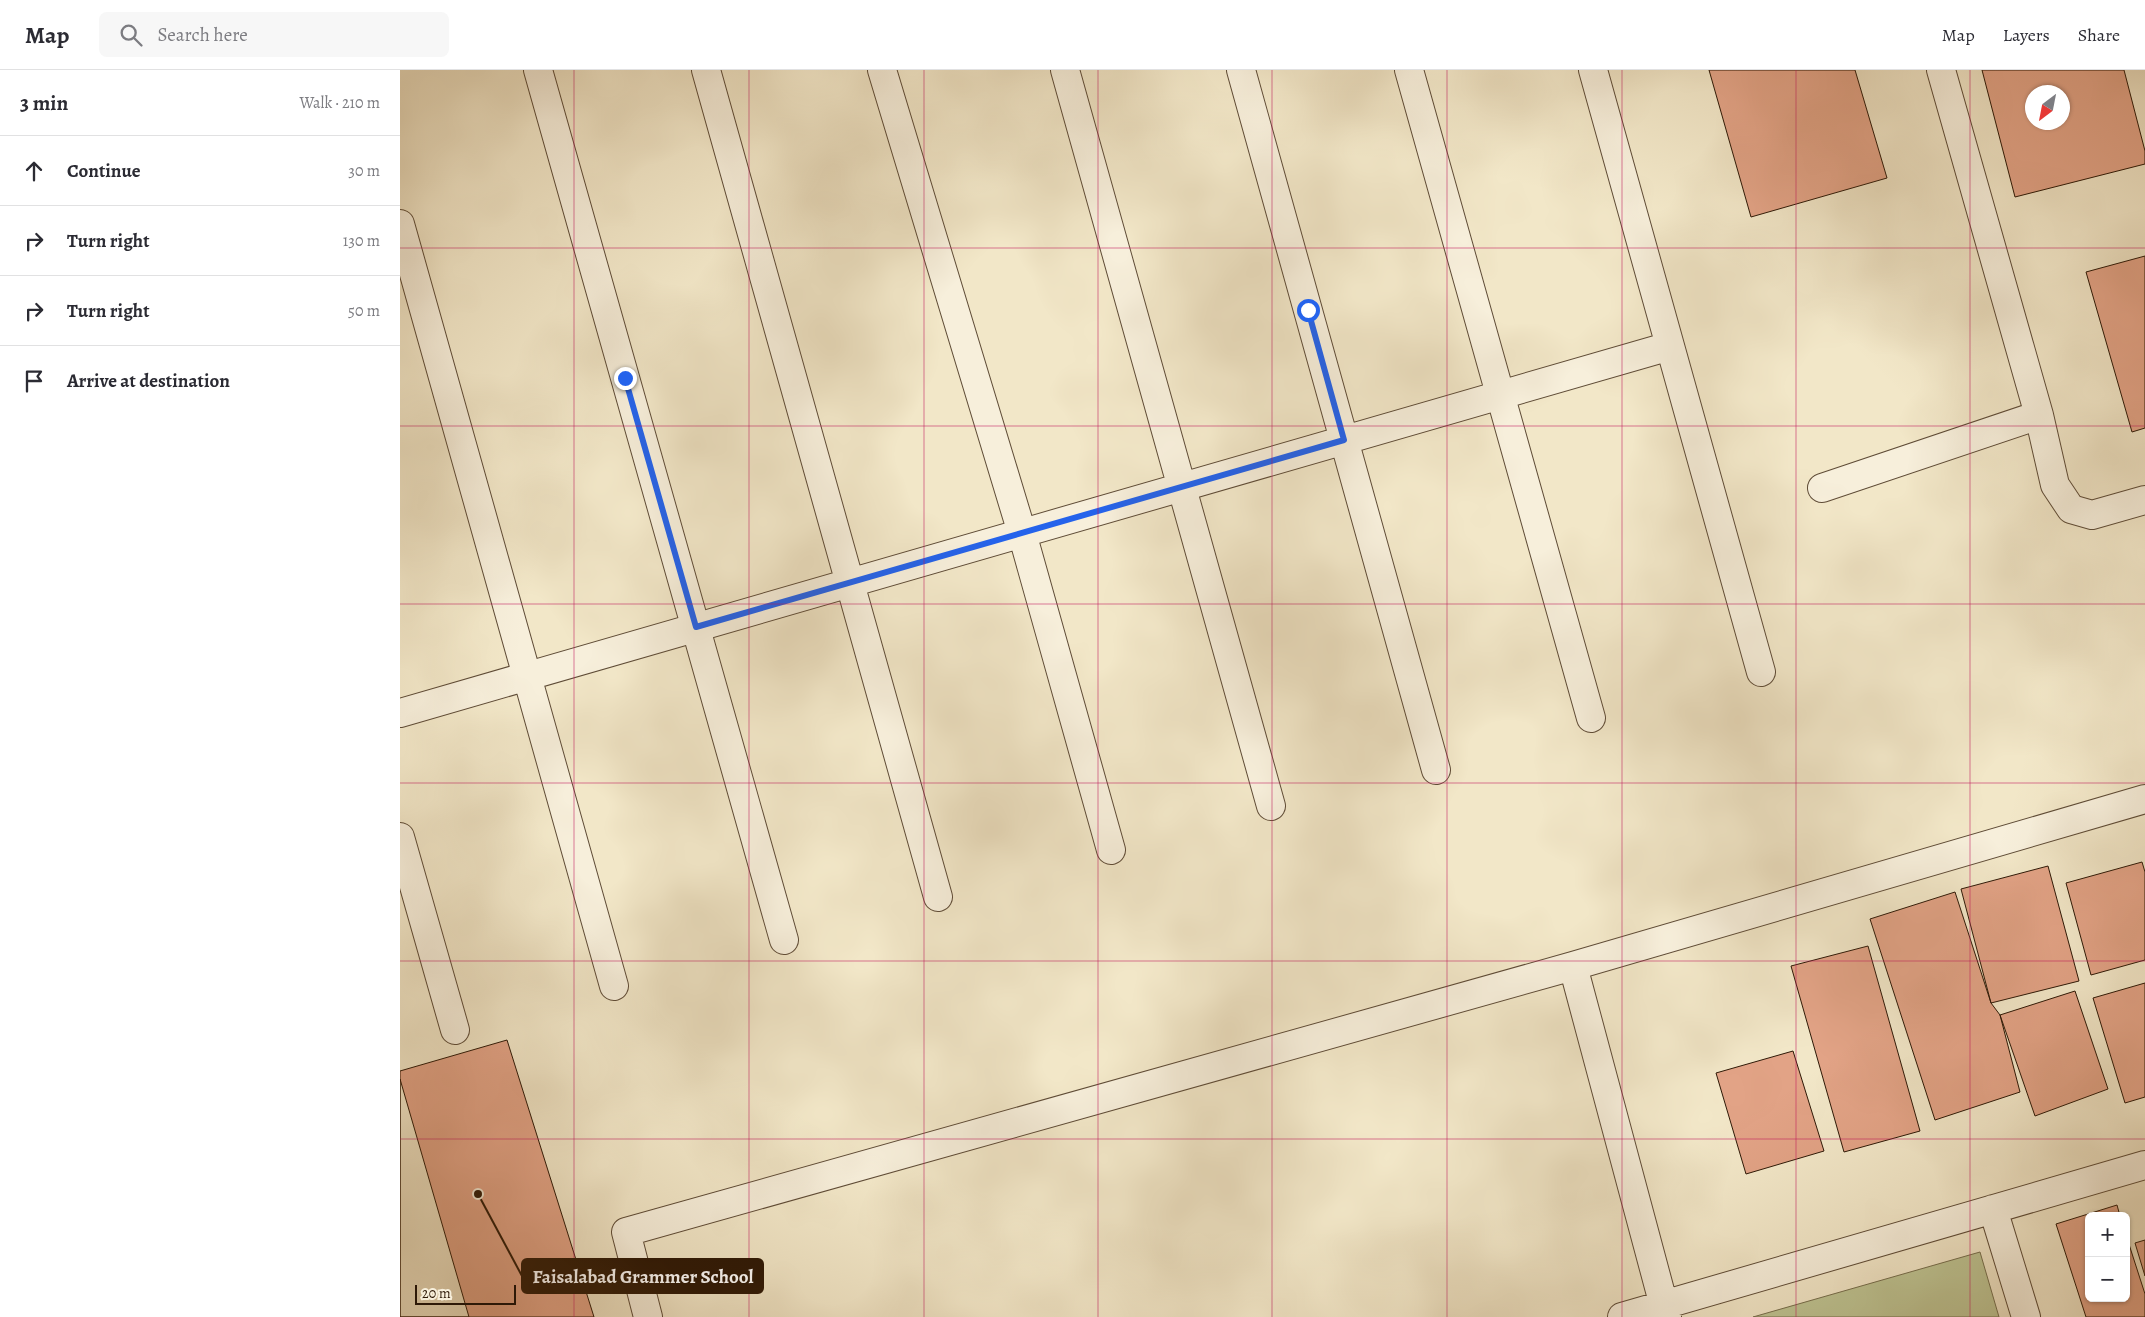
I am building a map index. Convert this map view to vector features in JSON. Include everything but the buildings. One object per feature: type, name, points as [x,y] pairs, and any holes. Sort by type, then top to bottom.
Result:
[{"type":"street","points":[[538,70],[784,940]]},
{"type":"street","points":[[706,70],[938,898]]},
{"type":"street","points":[[882,70],[1022,533],[1111,850]]},
{"type":"street","points":[[1065,70],[1271,806]]},
{"type":"street","points":[[1241,70],[1436,770]]},
{"type":"street","points":[[1410,70],[1591,718]]},
{"type":"street","points":[[1592,70],[1761,672]]},
{"type":"street","points":[[1941,70],[2039,415],[2055,485],[2072,509],[2092,514],[2145,500]]},
{"type":"street","points":[[400,224],[614,986]]},
{"type":"street","points":[[400,713],[1670,346]]},
{"type":"street","points":[[1822,488],[2039,415]]},
{"type":"street","points":[[648,1317],[626,1232],[1573,966],[2145,799]]},
{"type":"street","points":[[400,838],[454,1030]]},
{"type":"street","points":[[1573,966],[1666,1311]]},
{"type":"street","points":[[1622,1317],[1666,1311],[1993,1209],[2145,1165]]},
{"type":"street","points":[[1993,1209],[2026,1317]]},
{"type":"green space","points":[[1980,1252],[1999,1317],[1753,1317]]},
{"type":"place","name":"Faisalabad Grammer School","points":[[478,1194]]},
{"type":"route","points":[[625,378],[696,627],[1344,440],[1308,310]]}]
